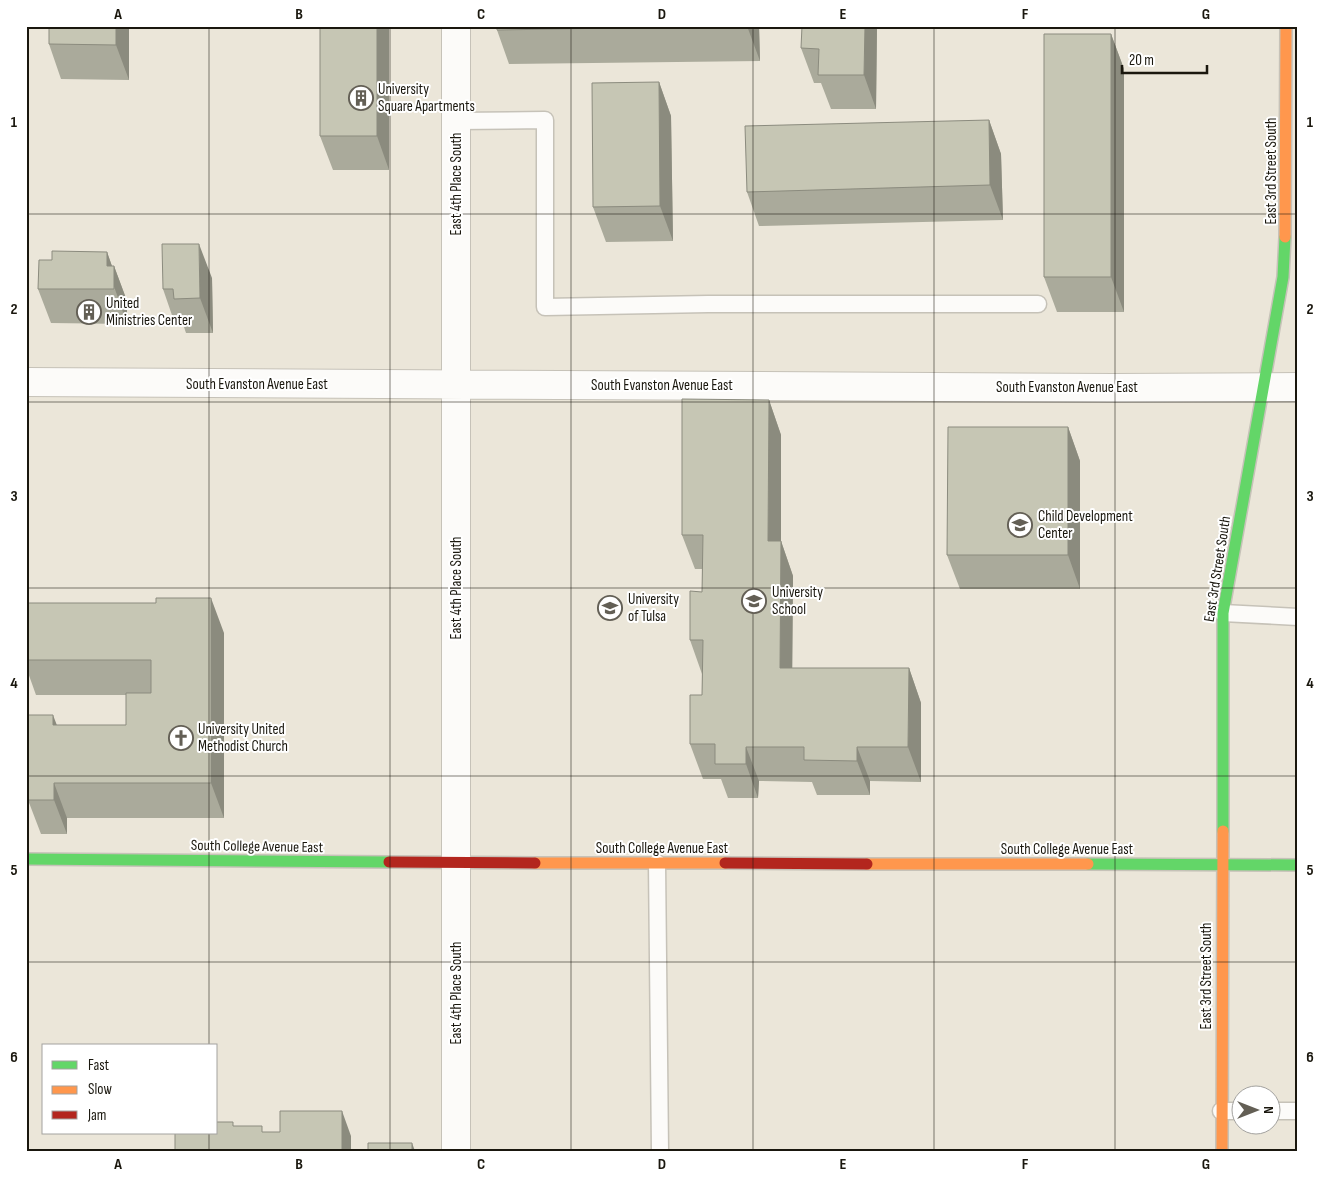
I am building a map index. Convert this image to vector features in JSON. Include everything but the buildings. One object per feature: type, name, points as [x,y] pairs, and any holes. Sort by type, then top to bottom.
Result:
[{"type":"street","name":"East 4th Place South","points":[[456,26],[456,1151]]},
{"type":"street","name":"East 3rd Street South","points":[[1222,1151],[1221,864],[1223,613],[1265,386],[1286,244],[1286,26]]},
{"type":"street","name":"South Evanston Avenue East","points":[[26,382],[1104,388],[1298,386]]},
{"type":"street","name":"South College Avenue East","points":[[26,859],[1298,865]]},
{"type":"lane","points":[[456,120],[545,120],[545,307],[708,304],[1038,304]]},
{"type":"lane","points":[[1223,613],[1298,617]]},
{"type":"lane","points":[[657,863],[660,1151]]},
{"type":"lane","points":[[1221,1111],[1232,1111]]},
{"type":"lane","points":[[1282,1111],[1298,1111]]},
{"type":"traffic: fast","points":[[1223,831],[1223,613],[1283,277],[1285,237]]},
{"type":"traffic: fast","points":[[26,859],[389,862]]},
{"type":"traffic: fast","points":[[1088,864],[1298,865]]},
{"type":"traffic: slow","points":[[1285,237],[1286,26]]},
{"type":"traffic: slow","points":[[1222,1151],[1223,831]]},
{"type":"traffic: slow","points":[[535,863],[725,863]]},
{"type":"traffic: slow","points":[[867,864],[1088,864]]},
{"type":"traffic: jam","points":[[389,862],[535,863]]},
{"type":"traffic: jam","points":[[725,863],[867,864]]},
{"type":"place","name":"University Square Apartments","points":[[361,98]]},
{"type":"place","name":"United Ministries Center","points":[[89,312]]},
{"type":"place","name":"Child Development Center","points":[[1020,525]]},
{"type":"place","name":"University School","points":[[754,601]]},
{"type":"place","name":"University of Tulsa","points":[[610,608]]},
{"type":"place","name":"University United Methodist Church","points":[[181,738]]}]
